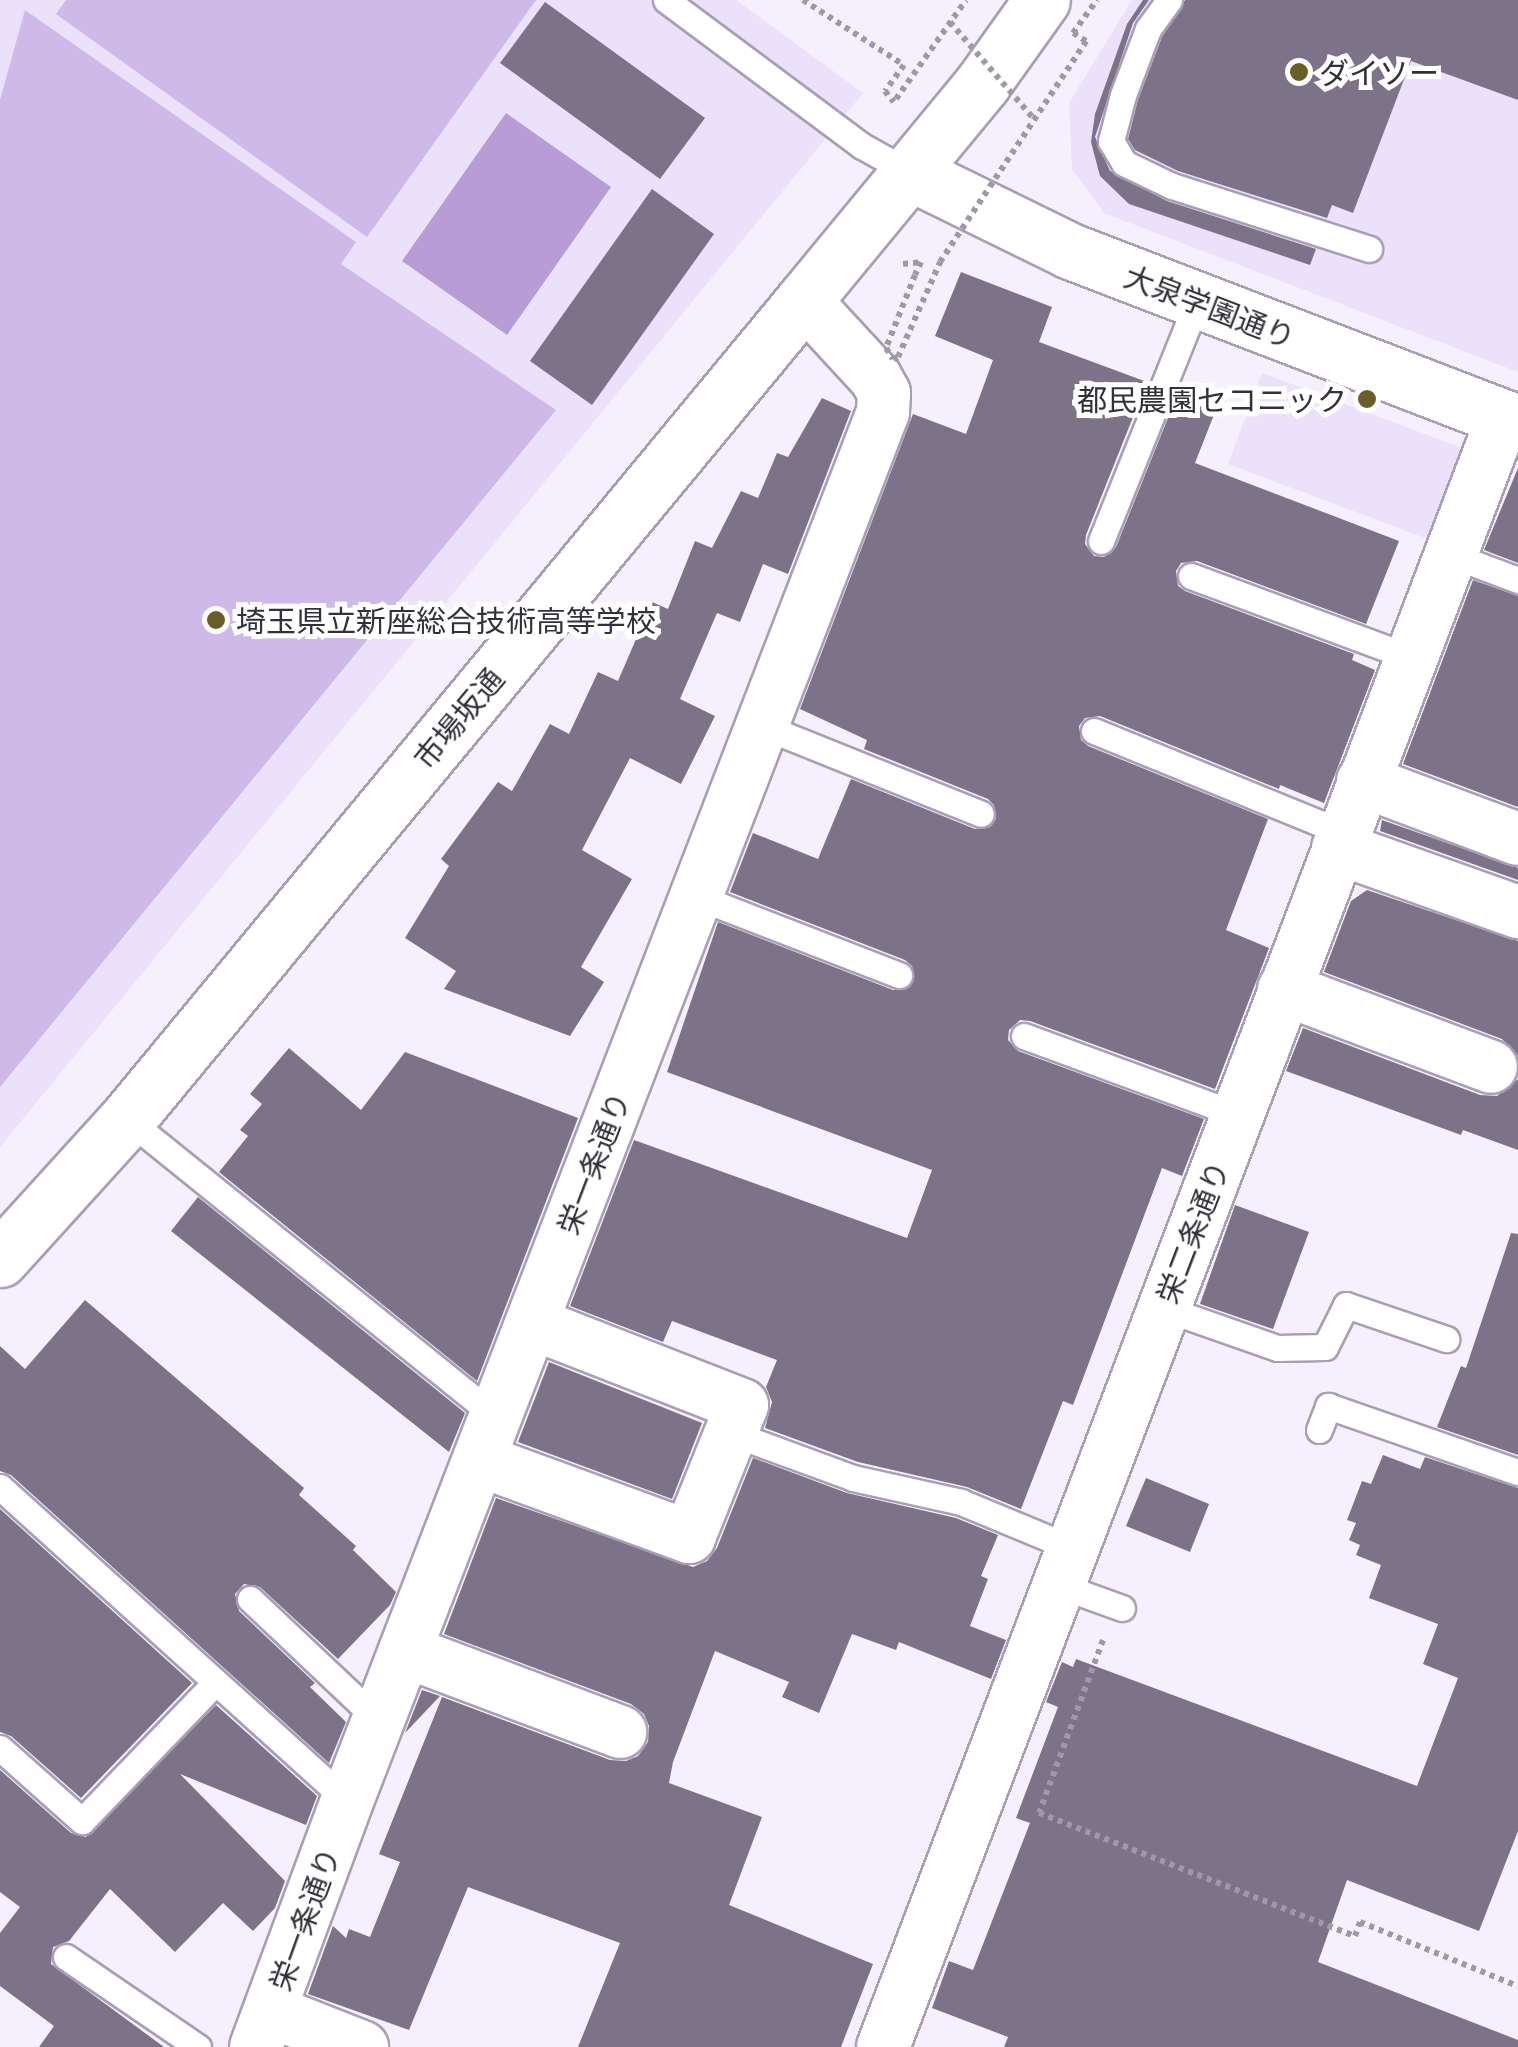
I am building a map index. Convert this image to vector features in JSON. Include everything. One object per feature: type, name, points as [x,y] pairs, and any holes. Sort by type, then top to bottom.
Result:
[{"type":"street","name":"市場坂通","points":[[0,1259],[126,1118],[804,300],[982,84],[1042,0]]},
{"type":"street","name":"大泉学園通り","points":[[909,172],[994,217],[1197,302],[1510,420]]},
{"type":"street","name":"栄一条通り","points":[[263,2029],[378,1720],[883,412],[884,393],[875,377],[804,300]]},
{"type":"street","name":"栄二条通り","points":[[883,2047],[1164,1308],[1249,1119],[1284,989],[1449,554],[1510,420]]},
{"type":"street","points":[[1364,780],[1518,840]]},
{"type":"street","points":[[1341,840],[1518,912]]},
{"type":"street","points":[[1284,989],[1491,1067]]},
{"type":"street","points":[[487,1439],[689,1537],[742,1405],[532,1323]]},
{"type":"street","points":[[405,1651],[620,1732]]},
{"type":"street","points":[[263,2029],[362,2047]]},
{"type":"lane","points":[[666,0],[862,146],[909,172]]},
{"type":"lane","points":[[1169,0],[1148,29],[1123,94],[1111,140],[1124,163],[1172,186],[1369,249]]},
{"type":"lane","points":[[1102,541],[1197,302]]},
{"type":"lane","points":[[1449,554],[1518,580]]},
{"type":"lane","points":[[1191,576],[1410,657]]},
{"type":"lane","points":[[760,726],[982,814]]},
{"type":"lane","points":[[1094,731],[1341,840]]},
{"type":"lane","points":[[695,896],[899,974]]},
{"type":"lane","points":[[1024,1036],[1249,1119]]},
{"type":"lane","points":[[126,1118],[487,1439]]},
{"type":"lane","points":[[1164,1308],[1277,1348],[1325,1347],[1346,1306],[1446,1339]]},
{"type":"lane","points":[[1318,1430],[1328,1406],[1518,1472]]},
{"type":"lane","points":[[730,1433],[853,1478],[961,1502],[1065,1566],[1119,1607]]},
{"type":"lane","points":[[0,1488],[347,1801]]},
{"type":"lane","points":[[250,1598],[378,1720]]},
{"type":"lane","points":[[0,1748],[82,1821],[214,1684]]},
{"type":"lane","points":[[66,1957],[198,2047]]},
{"type":"path","points":[[803,0],[904,65],[885,92],[896,99],[966,0]]},
{"type":"path","points":[[915,274],[886,348],[893,359],[940,262],[1086,41],[1073,32],[1096,0]]},
{"type":"path","points":[[950,22],[1034,119]]},
{"type":"path","points":[[1119,1607],[1040,1813],[1354,1936],[1360,1922],[1518,1986]]},
{"type":"shaded area","name":"埼玉県立新座総合技術高等学校","points":[[0,0],[736,0],[863,93],[0,1147]]},
{"type":"shaded area","points":[[66,0],[536,0],[367,237],[56,14]]},
{"type":"shaded area","points":[[1132,0],[1518,0],[1518,372],[1104,213],[1072,169],[1069,103]]},
{"type":"shaded area","points":[[25,10],[356,242],[341,264],[556,410],[0,1087],[0,100]]},
{"type":"shaded area","points":[[506,113],[611,187],[507,335],[402,261]]},
{"type":"shaded area","points":[[1262,373],[1470,451],[1436,542],[1228,464]]},
{"type":"building","points":[[1143,0],[1149,0],[1133,23],[1095,137],[1110,171],[1167,201],[1316,249],[1310,265],[1129,204],[1100,176],[1091,142],[1095,114],[1127,24]]},
{"type":"building","points":[[1185,0],[1518,0],[1518,100],[1411,61],[1353,213],[1332,205],[1327,218],[1178,171],[1135,150],[1128,139],[1138,100],[1162,37]]},
{"type":"building","points":[[545,2],[705,118],[660,179],[500,63]]},
{"type":"building","points":[[652,189],[714,234],[592,405],[530,361]]},
{"type":"building","points":[[961,272],[1052,307],[1039,342],[1147,382],[1086,535],[1085,544],[1094,556],[1104,557],[1116,547],[1178,393],[1217,407],[1195,463],[1399,541],[1366,624],[1197,561],[1181,563],[1176,571],[1178,586],[1185,591],[1354,654],[1352,660],[1375,670],[1324,803],[1280,785],[1279,789],[1100,716],[1085,718],[1079,726],[1081,740],[1088,746],[1268,819],[1226,930],[1269,948],[1215,1089],[1030,1021],[1020,1020],[1009,1030],[1008,1040],[1018,1051],[1204,1119],[1182,1176],[1162,1168],[1073,1405],[1063,1401],[1021,1509],[967,1487],[858,1462],[765,1428],[772,1402],[766,1387],[777,1360],[672,1321],[663,1342],[570,1306],[634,1140],[907,1238],[932,1170],[667,1072],[718,922],[893,990],[908,988],[914,980],[912,966],[905,960],[730,892],[753,833],[818,859],[851,779],[975,829],[990,827],[996,819],[994,805],[988,799],[864,749],[867,740],[800,709],[913,414],[966,434],[993,360],[935,336]]},
{"type":"building","points":[[822,398],[851,411],[788,574],[763,564],[740,622],[717,613],[680,699],[715,716],[681,784],[630,758],[582,850],[632,879],[581,967],[604,982],[570,1036],[444,989],[456,971],[405,938],[449,866],[441,859],[498,782],[512,791],[550,724],[569,734],[598,672],[618,681],[652,602],[668,609],[695,541],[712,548],[741,491],[758,498],[777,453],[788,457]]},
{"type":"building","points":[[1518,468],[1518,563],[1484,550]]},
{"type":"building","points":[[1473,580],[1518,596],[1518,807],[1403,764]]},
{"type":"building","points":[[1382,820],[1518,868],[1518,880],[1380,831]]},
{"type":"building","points":[[1367,890],[1518,941],[1518,1056],[1502,1039],[1324,972],[1351,901]]},
{"type":"building","points":[[1303,1028],[1480,1095],[1497,1096],[1518,1079],[1518,1150],[1463,1130],[1461,1135],[1286,1071]]},
{"type":"building","points":[[289,1048],[361,1110],[405,1052],[578,1118],[477,1381],[219,1172],[248,1136],[240,1130],[262,1104],[250,1094]]},
{"type":"building","points":[[198,1197],[465,1413],[449,1452],[171,1231]]},
{"type":"building","points":[[1235,1205],[1309,1232],[1273,1329],[1200,1304]]},
{"type":"building","points":[[1511,1233],[1518,1234],[1518,1455],[1437,1427],[1461,1366],[1466,1368]]},
{"type":"building","points":[[85,1300],[304,1488],[299,1495],[356,1546],[353,1550],[396,1592],[390,1605],[338,1659],[260,1587],[244,1584],[235,1594],[239,1611],[315,1683],[310,1687],[346,1722],[329,1763],[11,1475],[0,1471],[0,1346],[25,1369]]},
{"type":"building","points":[[549,1362],[702,1423],[672,1499],[518,1442]]},
{"type":"building","points":[[1383,1455],[1420,1469],[1425,1457],[1518,1488],[1518,1831],[1479,1931],[1347,1880],[1318,1962],[1518,2040],[1518,2047],[1004,2047],[1008,2037],[932,2008],[949,1961],[973,1970],[1030,1823],[1016,1818],[1058,1707],[1046,1702],[1062,1662],[1073,1667],[1076,1659],[1417,1786],[1458,1678],[1423,1664],[1438,1624],[1369,1598],[1381,1565],[1356,1555],[1360,1545],[1349,1540],[1356,1523],[1347,1520],[1362,1481],[1371,1484]]},
{"type":"building","points":[[753,1458],[847,1493],[956,1518],[998,1535],[981,1576],[988,1579],[970,1626],[1006,1640],[991,1679],[899,1642],[896,1650],[852,1634],[819,1713],[782,1697],[789,1682],[715,1651],[673,1762],[669,1783],[762,1817],[729,1905],[873,1964],[841,2047],[578,2047],[620,1943],[468,1887],[409,2030],[308,1994],[333,1926],[346,1938],[349,1929],[370,1937],[400,1862],[379,1854],[442,1697],[610,1760],[626,1761],[638,1756],[648,1742],[649,1726],[644,1714],[631,1704],[444,1634],[496,1498],[693,1567],[707,1561],[717,1548]]},
{"type":"building","points":[[1146,1478],[1209,1504],[1190,1552],[1126,1526]]},
{"type":"building","points":[[0,1509],[192,1683],[81,1798],[11,1736],[0,1732]]},
{"type":"building","points":[[422,1690],[440,1696],[405,1733],[407,1728]]},
{"type":"building","points":[[216,1705],[317,1796],[306,1825],[180,1774],[285,1881],[275,1908],[253,1931],[223,1903],[175,1952],[110,1889],[69,1941],[53,1947],[51,1964],[164,2047],[39,2047],[54,2026],[0,1986],[0,1933],[20,1907],[0,1892],[0,1770],[71,1833],[86,1837]]},
{"type":"place","name":"ダイソー","points":[[1299,72]]},
{"type":"place","name":"都民農園セコニック","points":[[1367,399]]},
{"type":"place","name":"埼玉県立新座総合技術高等学校","points":[[216,620]]}]
